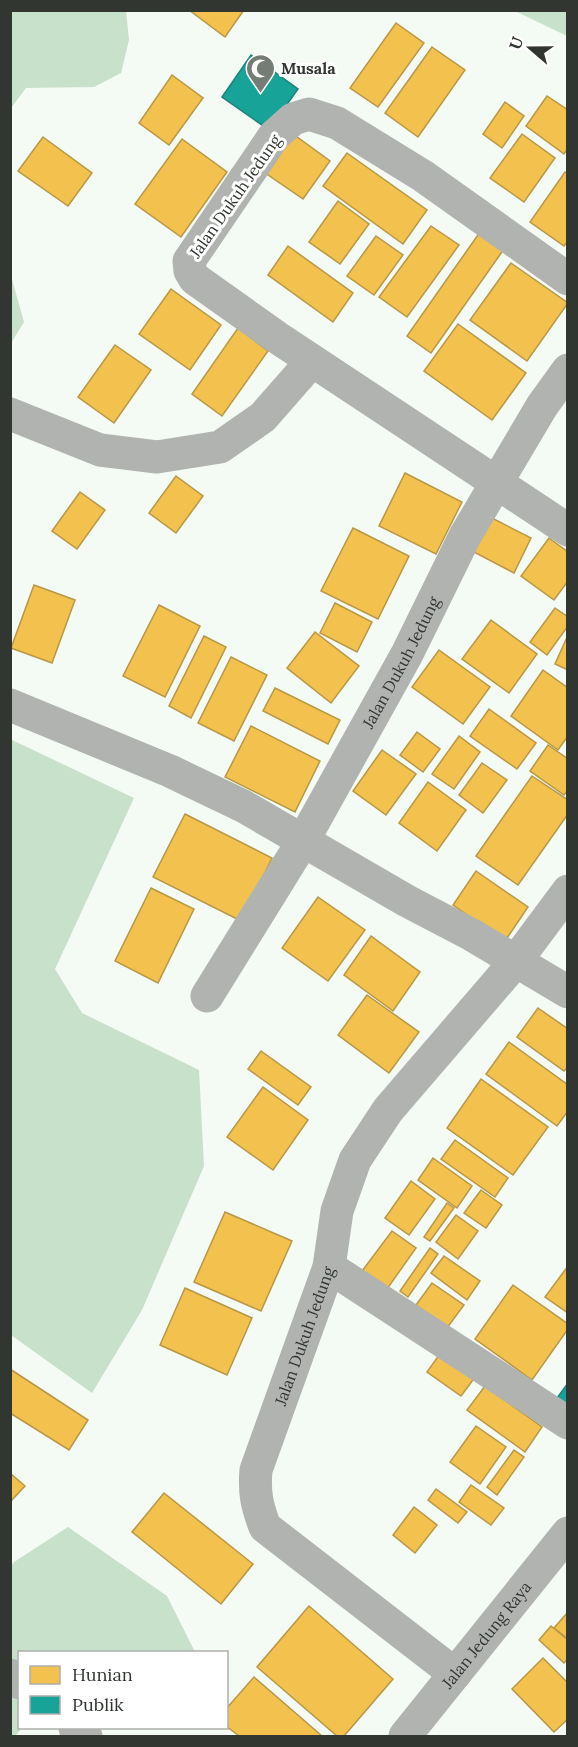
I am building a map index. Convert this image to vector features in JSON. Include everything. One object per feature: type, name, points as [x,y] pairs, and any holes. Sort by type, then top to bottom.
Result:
[{"type":"street","name":"Jalan Dukuh Jedung","points":[[567,279],[423,176],[337,123],[309,114],[293,119],[274,136],[189,261],[190,272],[195,279],[312,361],[567,530]]},
{"type":"street","points":[[10,414],[100,450],[157,457],[220,447],[263,417],[312,361]]},
{"type":"street","name":"Jalan Dukuh Jedung","points":[[207,996],[303,841],[408,654],[465,536],[542,406],[567,370]]},
{"type":"street","points":[[10,705],[170,771],[243,806],[567,992]]},
{"type":"street","name":"Jalan Dukuh Jedung","points":[[455,1674],[265,1527],[254,1491],[255,1470],[329,1267],[336,1211],[355,1160],[388,1110],[516,961],[567,891]]},
{"type":"street","points":[[329,1267],[567,1423]]},
{"type":"street","name":"Jalan Jedung Raya","points":[[405,1737],[567,1533]]},
{"type":"green space","points":[[11,10],[126,11],[129,40],[121,73],[94,87],[26,88],[11,108]]},
{"type":"green space","points":[[515,11],[567,11],[567,36]]},
{"type":"green space","points":[[11,276],[24,322],[10,343]]},
{"type":"green space","points":[[10,739],[134,798],[55,969],[82,1013],[199,1070],[204,1166],[142,1310],[92,1393],[11,1335]]},
{"type":"green space","points":[[68,1527],[167,1596],[194,1650],[18,1651],[18,1729],[21,1729],[15,1736],[11,1736],[11,1566]]},
{"type":"building: Hunian","points":[[189,10],[244,10],[225,37]]},
{"type":"building: Hunian","points":[[396,23],[424,43],[378,107],[350,88]]},
{"type":"building: Hunian","points":[[432,47],[465,70],[418,137],[385,113]]},
{"type":"building: Hunian","points":[[172,75],[203,98],[169,145],[139,123]]},
{"type":"building: Hunian","points":[[547,96],[568,110],[568,148],[564,154],[526,126]]},
{"type":"building: Hunian","points":[[505,102],[524,116],[502,148],[483,134]]},
{"type":"building: Hunian","points":[[289,131],[330,161],[303,199],[261,170]]},
{"type":"building: Hunian","points":[[522,134],[555,158],[524,202],[490,178]]},
{"type":"building: Hunian","points":[[43,137],[92,173],[68,206],[18,171]]},
{"type":"building: Hunian","points":[[182,139],[227,172],[181,237],[135,204]]},
{"type":"building: Hunian","points":[[347,153],[427,210],[403,244],[323,186]]},
{"type":"building: Hunian","points":[[565,172],[568,174],[568,241],[564,246],[530,222]]},
{"type":"building: Hunian","points":[[338,201],[369,224],[340,264],[309,242]]},
{"type":"building: Hunian","points":[[431,226],[459,245],[407,317],[379,297]]},
{"type":"building: Hunian","points":[[480,232],[504,249],[431,353],[407,336]]},
{"type":"building: Hunian","points":[[376,236],[403,255],[374,295],[347,276]]},
{"type":"building: Hunian","points":[[288,246],[353,293],[333,322],[268,275]]},
{"type":"building: Hunian","points":[[511,263],[568,303],[527,361],[470,320]]},
{"type":"building: Hunian","points":[[171,289],[221,325],[190,370],[139,334]]},
{"type":"building: Hunian","points":[[458,324],[526,373],[492,420],[424,371]]},
{"type":"building: Hunian","points":[[238,328],[268,351],[222,416],[192,394]]},
{"type":"building: Hunian","points":[[115,345],[151,370],[114,423],[78,397]]},
{"type":"building: Hunian","points":[[405,473],[462,502],[436,554],[379,526]]},
{"type":"building: Hunian","points":[[176,476],[203,496],[176,533],[149,513]]},
{"type":"building: Hunian","points":[[80,492],[105,510],[77,549],[52,531]]},
{"type":"building: Hunian","points":[[488,516],[531,538],[514,573],[470,550]]},
{"type":"building: Hunian","points":[[353,528],[409,556],[378,619],[321,591]]},
{"type":"building: Hunian","points":[[549,538],[568,552],[568,581],[554,600],[521,576]]},
{"type":"building: Hunian","points":[[34,585],[75,600],[52,663],[11,648]]},
{"type":"building: Hunian","points":[[335,603],[372,622],[357,652],[320,633]]},
{"type":"building: Hunian","points":[[159,605],[200,626],[165,697],[123,676]]},
{"type":"building: Hunian","points":[[555,608],[568,617],[568,626],[547,655],[530,642]]},
{"type":"building: Hunian","points":[[491,620],[537,654],[509,693],[462,659]]},
{"type":"building: Hunian","points":[[315,632],[359,666],[331,703],[287,668]]},
{"type":"building: Hunian","points":[[568,635],[568,670],[555,664]]},
{"type":"building: Hunian","points":[[204,636],[226,647],[191,718],[169,706]]},
{"type":"building: Hunian","points":[[439,650],[490,687],[463,724],[412,687]]},
{"type":"building: Hunian","points":[[231,657],[267,675],[234,741],[198,723]]},
{"type":"building: Hunian","points":[[543,670],[568,688],[568,736],[558,750],[511,716]]},
{"type":"building: Hunian","points":[[275,688],[340,720],[328,744],[263,711]]},
{"type":"building: Hunian","points":[[489,709],[536,743],[517,769],[470,736]]},
{"type":"building: Hunian","points":[[251,726],[320,761],[295,812],[225,777]]},
{"type":"building: Hunian","points":[[417,732],[440,749],[423,772],[400,755]]},
{"type":"building: Hunian","points":[[459,736],[480,752],[454,789],[432,774]]},
{"type":"building: Hunian","points":[[548,745],[568,759],[568,790],[564,795],[530,771]]},
{"type":"building: Hunian","points":[[382,750],[416,774],[386,815],[353,791]]},
{"type":"building: Hunian","points":[[482,763],[507,780],[483,813],[459,795]]},
{"type":"building: Hunian","points":[[532,776],[568,800],[568,814],[518,885],[476,856]]},
{"type":"building: Hunian","points":[[428,782],[466,810],[437,851],[399,823]]},
{"type":"building: Hunian","points":[[185,814],[272,858],[241,921],[153,877]]},
{"type":"building: Hunian","points":[[476,871],[528,907],[505,941],[453,905]]},
{"type":"building: Hunian","points":[[151,888],[194,909],[158,983],[115,961]]},
{"type":"building: Hunian","points":[[318,897],[365,930],[328,981],[282,948]]},
{"type":"building: Hunian","points":[[371,936],[420,972],[393,1011],[344,975]]},
{"type":"building: Hunian","points":[[367,995],[419,1032],[389,1073],[338,1035]]},
{"type":"building: Hunian","points":[[538,1008],[568,1029],[568,1067],[564,1071],[517,1037]]},
{"type":"building: Hunian","points":[[509,1042],[568,1085],[568,1111],[557,1126],[486,1074]]},
{"type":"building: Hunian","points":[[261,1051],[311,1087],[298,1105],[248,1069]]},
{"type":"building: Hunian","points":[[481,1079],[548,1127],[513,1175],[447,1128]]},
{"type":"building: Hunian","points":[[263,1087],[308,1120],[273,1170],[227,1137]]},
{"type":"building: Hunian","points":[[455,1140],[508,1178],[495,1197],[441,1159]]},
{"type":"building: Hunian","points":[[433,1158],[472,1186],[457,1208],[418,1180]]},
{"type":"building: Hunian","points":[[411,1181],[435,1199],[409,1235],[385,1218]]},
{"type":"building: Hunian","points":[[481,1190],[502,1205],[486,1228],[464,1213]]},
{"type":"building: Hunian","points":[[447,1203],[454,1208],[430,1241],[424,1237]]},
{"type":"building: Hunian","points":[[225,1212],[292,1241],[261,1311],[194,1282]]},
{"type":"building: Hunian","points":[[456,1215],[478,1231],[458,1259],[436,1242]]},
{"type":"building: Hunian","points":[[392,1231],[416,1248],[387,1289],[362,1271]]},
{"type":"building: Hunian","points":[[430,1248],[438,1254],[408,1297],[400,1291]]},
{"type":"building: Hunian","points":[[444,1256],[480,1281],[467,1300],[431,1273]]},
{"type":"building: Hunian","points":[[568,1266],[568,1313],[545,1297]]},
{"type":"building: Hunian","points":[[432,1283],[464,1305],[447,1328],[416,1305]]},
{"type":"building: Hunian","points":[[513,1285],[568,1324],[568,1329],[532,1380],[475,1339]]},
{"type":"building: Hunian","points":[[185,1288],[252,1318],[227,1375],[160,1345]]},
{"type":"building: Hunian","points":[[444,1348],[479,1372],[461,1396],[427,1372]]},
{"type":"building: Hunian","points":[[10,1369],[88,1420],[69,1450],[10,1413]]},
{"type":"building: Hunian","points":[[485,1386],[542,1427],[525,1452],[467,1410]]},
{"type":"building: Hunian","points":[[476,1426],[506,1447],[480,1484],[450,1462]]},
{"type":"building: Hunian","points":[[514,1450],[524,1457],[497,1495],[487,1487]]},
{"type":"building: Hunian","points":[[10,1473],[25,1486],[10,1502]]},
{"type":"building: Hunian","points":[[471,1485],[504,1508],[491,1525],[459,1502]]},
{"type":"building: Hunian","points":[[436,1489],[467,1512],[458,1523],[428,1500]]},
{"type":"building: Hunian","points":[[164,1493],[253,1564],[221,1604],[132,1532]]},
{"type":"building: Hunian","points":[[414,1507],[437,1525],[415,1553],[393,1535]]},
{"type":"building: Hunian","points":[[309,1606],[393,1679],[344,1736],[337,1736],[257,1667]]},
{"type":"building: Hunian","points":[[568,1612],[568,1639],[554,1628]]},
{"type":"building: Hunian","points":[[551,1626],[568,1640],[568,1659],[564,1663],[539,1640]]},
{"type":"building: Hunian","points":[[543,1658],[568,1683],[568,1719],[554,1732],[512,1689]]},
{"type":"building: Hunian","points":[[254,1677],[322,1736],[239,1736],[228,1728],[228,1707]]},
{"type":"building: Publik","name":"Musala","points":[[251,55],[298,89],[269,130],[222,97]]},
{"type":"building: Publik","points":[[568,1383],[568,1405],[557,1398]]},
{"type":"place","name":"Musala","points":[[260,94]]}]
